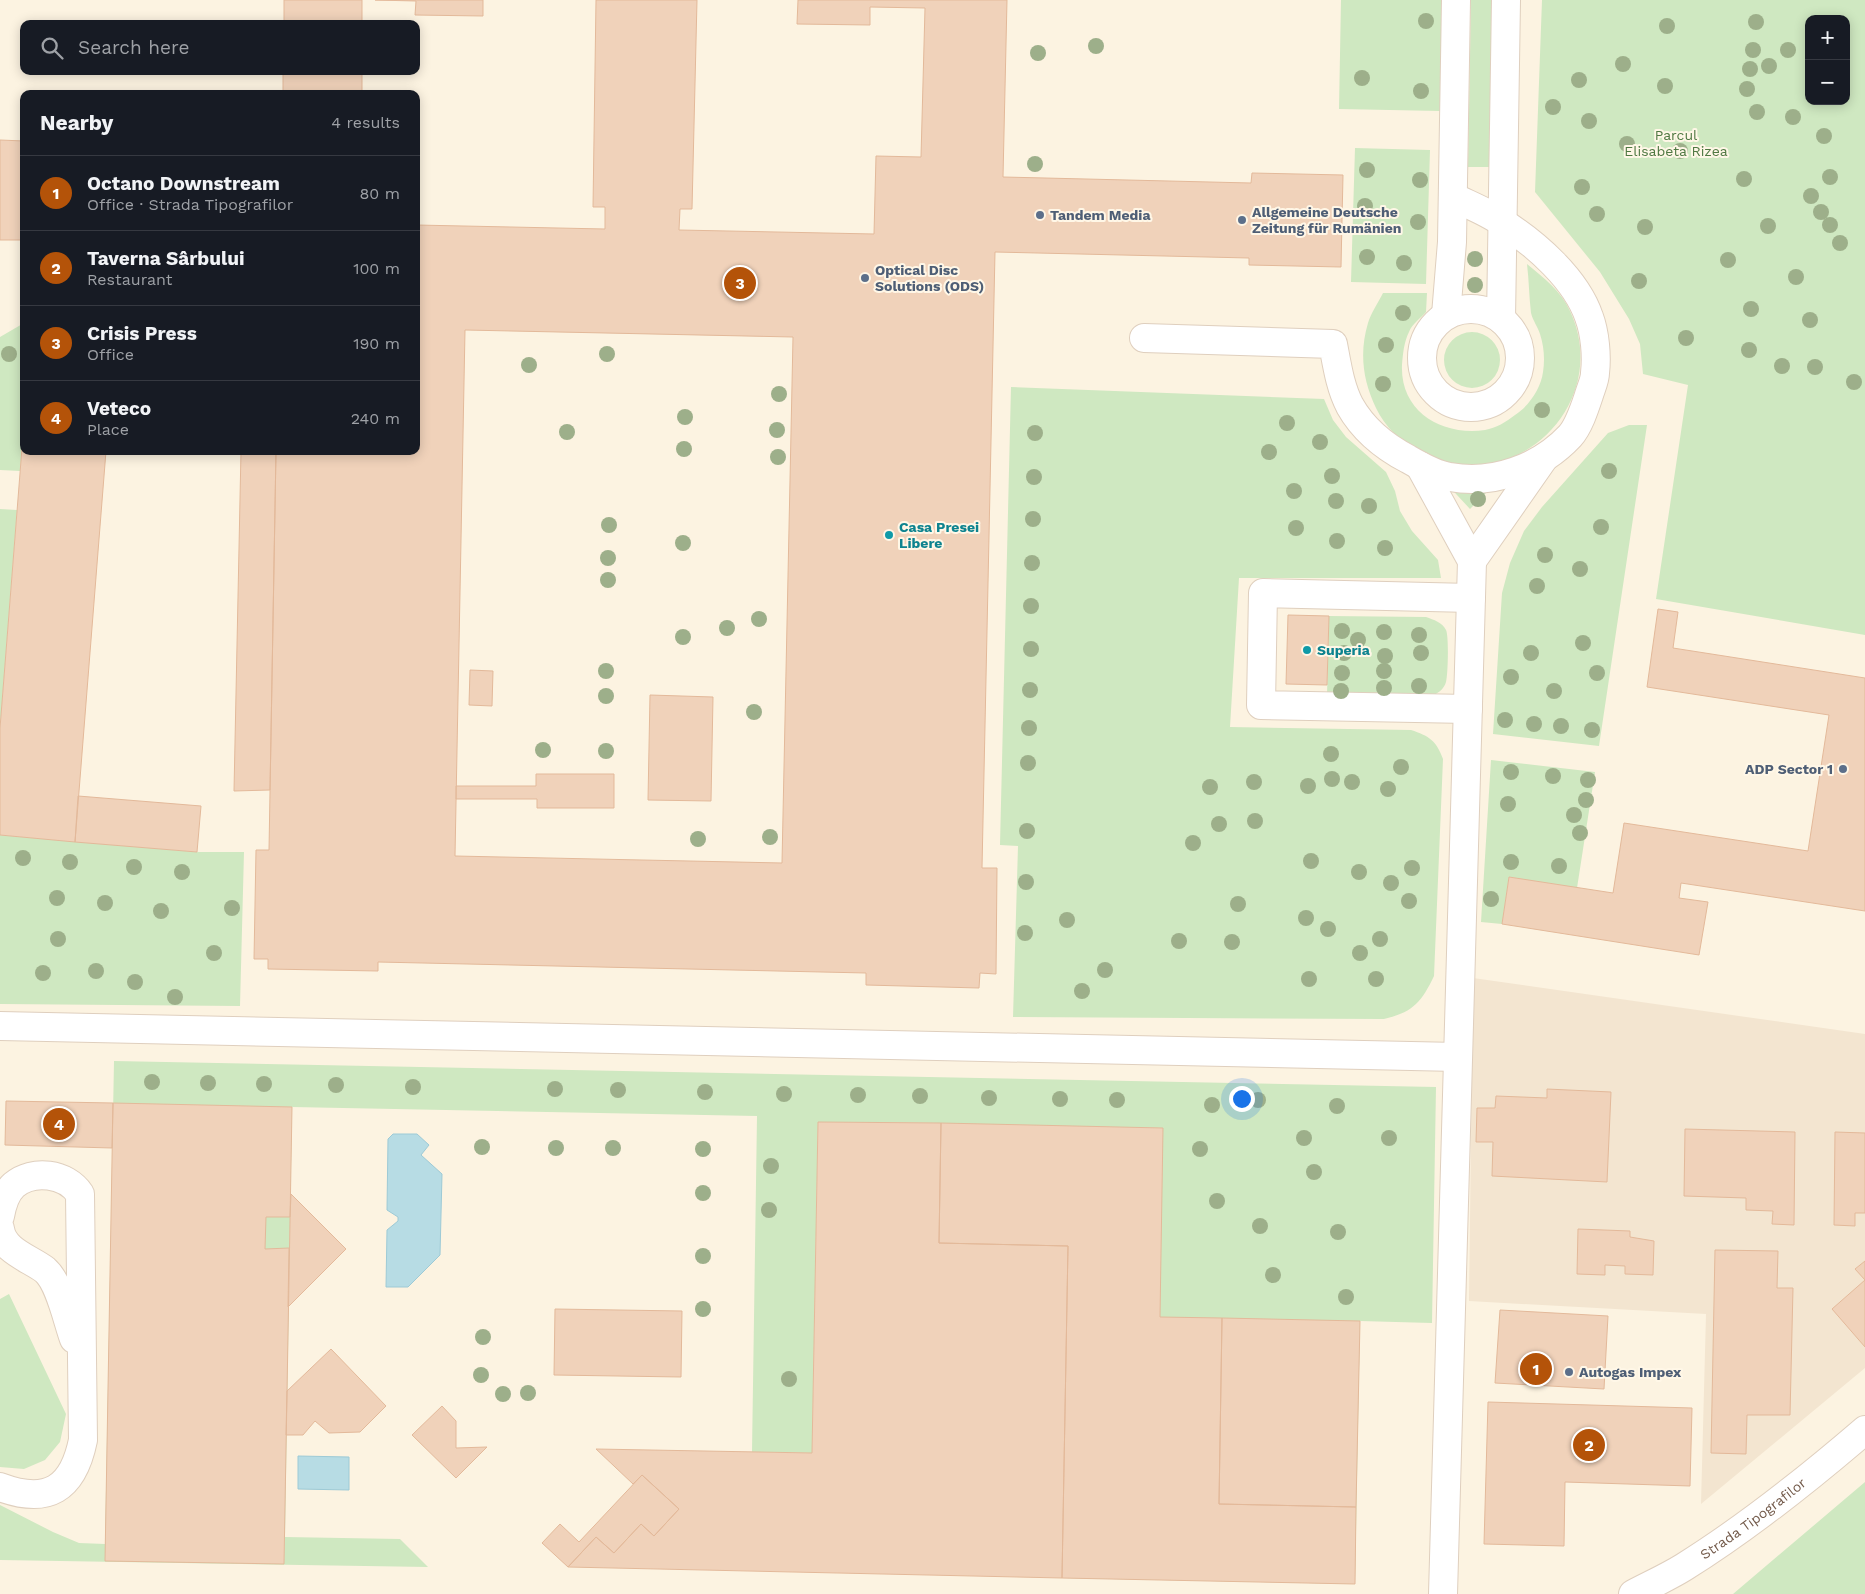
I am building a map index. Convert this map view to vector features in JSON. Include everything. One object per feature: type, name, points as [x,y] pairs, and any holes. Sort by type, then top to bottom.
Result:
[{"type":"street","points":[[1446,315],[1452,242],[1456,0]]},
{"type":"street","points":[[1501,318],[1506,0]]},
{"type":"street","points":[[1453,197],[1502,222],[1529,242],[1556,266],[1575,291],[1589,316],[1594,344],[1596,374],[1586,405],[1571,434],[1545,457],[1472,561]]},
{"type":"street","points":[[1474,309],[1488,312],[1501,318],[1512,330],[1519,344],[1521,360],[1518,375],[1511,389],[1499,400],[1484,406],[1469,408],[1453,405],[1439,396],[1429,385],[1423,370],[1422,354],[1425,339],[1434,326],[1446,315],[1460,310],[1474,309]]},
{"type":"street","points":[[1144,338],[1333,344],[1338,374],[1350,406],[1368,429],[1391,450],[1420,466],[1449,477],[1483,479],[1514,472],[1545,457]]},
{"type":"street","points":[[1420,466],[1472,561],[1444,1594]]},
{"type":"street","points":[[1468,709],[1261,705],[1263,593],[1471,598]]},
{"type":"street","points":[[0,1026],[1458,1057]]},
{"type":"street","points":[[0,1216],[7,1194],[24,1179],[38,1176],[64,1179],[74,1185],[80,1194],[83,1440],[80,1458],[70,1477],[55,1489],[36,1495],[14,1492],[0,1487]]},
{"type":"street","points":[[0,1228],[8,1244],[17,1254],[46,1272],[55,1282],[81,1362]]},
{"type":"street","name":"Strada Tipografilor","points":[[1634,1594],[1684,1567],[1751,1521],[1813,1474],[1865,1430]]},
{"type":"shaded area","points":[[1473,978],[1865,1034],[1865,1368],[1701,1504],[1706,1314],[1469,1301]]},
{"type":"green space","points":[[1341,0],[1442,0],[1440,111],[1339,109]]},
{"type":"green space","points":[[1471,0],[1492,0],[1490,167],[1468,167]]},
{"type":"green space","name":"Parcul Elisabeta Rizea","points":[[1542,0],[1865,0],[1865,635],[1656,599],[1688,385],[1643,374],[1640,344],[1629,319],[1600,272],[1535,192]]},
{"type":"green space","points":[[1355,148],[1430,150],[1426,284],[1351,282]]},
{"type":"green space","points":[[1527,264],[1552,285],[1562,297],[1570,311],[1580,346],[1578,380],[1566,410],[1546,436],[1519,454],[1488,464],[1454,464],[1413,448],[1400,439],[1384,421],[1376,408],[1365,377],[1363,356],[1365,334],[1371,316],[1383,293],[1427,293],[1426,312],[1410,329],[1402,361],[1403,382],[1408,396],[1416,408],[1439,424],[1454,429],[1469,431],[1485,430],[1508,420],[1525,407],[1534,396],[1542,378],[1543,348],[1539,331],[1531,313]]},
{"type":"green space","points":[[20,325],[20,471],[0,470],[0,337]]},
{"type":"green space","points":[[1466,332],[1478,332],[1492,340],[1500,354],[1498,371],[1492,380],[1478,388],[1466,388],[1456,383],[1449,376],[1444,366],[1444,354],[1449,344],[1456,337]]},
{"type":"green space","points":[[1011,387],[1324,399],[1333,420],[1346,437],[1386,472],[1395,491],[1400,511],[1412,531],[1438,560],[1441,578],[1239,578],[1230,727],[1411,730],[1423,734],[1438,747],[1443,759],[1434,976],[1420,1000],[1409,1009],[1384,1019],[1013,1017],[1018,846],[1000,845]]},
{"type":"green space","points":[[1629,425],[1647,425],[1599,746],[1493,734],[1502,593],[1510,563],[1524,531],[1542,507],[1608,433]]},
{"type":"green space","points":[[1444,481],[1498,481],[1470,509]]},
{"type":"green space","points":[[0,509],[17,510],[0,728]]},
{"type":"green space","points":[[1329,616],[1426,617],[1440,623],[1446,630],[1448,640],[1447,671],[1444,687],[1433,696],[1327,695]]},
{"type":"green space","points":[[1491,760],[1595,772],[1577,888],[1509,877],[1502,924],[1481,922]]},
{"type":"green space","points":[[0,835],[197,852],[244,852],[240,1006],[0,1004]]},
{"type":"green space","points":[[114,1061],[1436,1087],[1432,1323],[1360,1321],[1355,1584],[1062,1578],[939,1243],[941,1123],[818,1122],[812,1453],[752,1452],[757,1116],[292,1107],[285,1537],[400,1539],[428,1567],[0,1560],[0,1505],[79,1543],[105,1544]]},
{"type":"green space","points":[[9,1294],[66,1414],[60,1442],[45,1460],[24,1469],[0,1467],[0,1299]]},
{"type":"green space","points":[[1865,1482],[1865,1594],[1733,1594]]},
{"type":"water","points":[[393,1134],[417,1134],[429,1145],[421,1155],[442,1174],[440,1255],[408,1287],[386,1287],[387,1230],[398,1221],[398,1217],[387,1210],[388,1139]]},
{"type":"water","points":[[298,1456],[349,1457],[349,1490],[298,1489]]},
{"type":"building","points":[[284,0],[362,0],[362,20],[284,20]]},
{"type":"building","points":[[375,0],[483,0],[483,16],[415,15],[416,1]]},
{"type":"building","name":"Casa Presei Libere","points":[[596,0],[697,0],[692,209],[680,209],[679,230],[874,234],[876,156],[921,157],[925,8],[870,7],[870,25],[797,24],[798,0],[1007,0],[1003,177],[1251,183],[1252,173],[1343,175],[1341,267],[1249,265],[1249,258],[995,252],[982,868],[997,868],[996,974],[980,973],[979,988],[866,985],[866,973],[378,962],[378,971],[268,969],[268,959],[254,959],[256,850],[269,850],[276,455],[420,455],[420,225],[605,229],[605,207],[593,207]],"holes":[[[465,330],[793,337],[782,863],[455,856]]]},
{"type":"building","points":[[283,75],[362,75],[362,90],[283,90]]},
{"type":"building","points":[[0,140],[20,141],[20,240],[0,240]]},
{"type":"building","points":[[21,455],[106,455],[75,842],[0,835],[0,728]]},
{"type":"building","points":[[241,455],[276,455],[270,790],[234,791]]},
{"type":"building","name":"ADP Sector 1","points":[[1658,609],[1678,612],[1673,648],[1865,678],[1865,911],[1681,883],[1679,898],[1708,902],[1699,955],[1502,924],[1509,877],[1613,893],[1624,823],[1808,851],[1829,715],[1647,687]]},
{"type":"building","name":"Superia","points":[[1288,615],[1329,616],[1327,685],[1286,684]]},
{"type":"building","points":[[470,670],[493,671],[492,706],[469,705]]},
{"type":"building","points":[[650,695],[713,697],[711,801],[648,800]]},
{"type":"building","points":[[536,774],[614,774],[614,808],[537,808],[537,799],[456,799],[456,786],[536,786]]},
{"type":"building","points":[[78,796],[201,806],[197,852],[75,842]]},
{"type":"building","points":[[1547,1089],[1611,1092],[1607,1182],[1492,1176],[1493,1142],[1476,1142],[1477,1108],[1495,1108],[1496,1096],[1547,1098]]},
{"type":"building","points":[[6,1101],[113,1103],[112,1148],[5,1145]]},
{"type":"building","points":[[113,1103],[292,1107],[284,1564],[105,1561]]},
{"type":"building","points":[[818,1122],[941,1123],[939,1243],[1068,1246],[1062,1578],[568,1567],[596,1537],[614,1553],[641,1524],[654,1536],[679,1509],[642,1475],[633,1484],[596,1449],[812,1453]]},
{"type":"building","points":[[941,1123],[1163,1128],[1160,1317],[1222,1318],[1219,1504],[1356,1507],[1355,1584],[1062,1578],[1068,1246],[939,1243]]},
{"type":"building","points":[[1685,1129],[1795,1132],[1794,1225],[1772,1224],[1773,1211],[1746,1210],[1746,1198],[1684,1196]]},
{"type":"building","points":[[1835,1132],[1865,1133],[1865,1213],[1855,1213],[1855,1226],[1834,1225]]},
{"type":"building","points":[[291,1194],[346,1249],[288,1307],[289,1248],[265,1249],[266,1217],[290,1217]]},
{"type":"building","points":[[1578,1229],[1630,1231],[1630,1237],[1654,1241],[1653,1275],[1625,1274],[1625,1266],[1605,1265],[1605,1275],[1577,1274]]},
{"type":"building","points":[[1715,1250],[1778,1251],[1777,1288],[1793,1288],[1790,1415],[1747,1415],[1746,1454],[1711,1453]]},
{"type":"building","points":[[1865,1261],[1865,1280],[1855,1269]]},
{"type":"building","points":[[1865,1280],[1865,1347],[1832,1309]]},
{"type":"building","points":[[555,1309],[682,1311],[681,1377],[554,1375]]},
{"type":"building","points":[[1500,1310],[1608,1316],[1604,1389],[1495,1383]]},
{"type":"building","points":[[1222,1318],[1360,1321],[1356,1507],[1219,1504]]},
{"type":"building","points":[[331,1349],[386,1406],[360,1432],[329,1433],[315,1421],[303,1435],[286,1435],[287,1391]]},
{"type":"building","points":[[1488,1402],[1692,1408],[1690,1486],[1565,1482],[1564,1546],[1484,1544]]},
{"type":"building","points":[[442,1406],[456,1421],[456,1448],[487,1447],[456,1478],[412,1435]]},
{"type":"building","points":[[642,1475],[679,1509],[654,1536],[641,1524],[614,1553],[596,1537],[568,1567],[542,1543],[560,1524],[579,1542]]},
{"type":"place","name":"Tandem Media","points":[[1040,215]]},
{"type":"place","name":"Allgemeine Deutsche Zeitung für Rumänien","points":[[1242,220]]},
{"type":"place","name":"Optical Disc Solutions (ODS)","points":[[865,278]]},
{"type":"place","name":"Crisis Press","points":[[740,283]]},
{"type":"place","name":"Casa Presei Libere","points":[[889,535]]},
{"type":"place","name":"Superia","points":[[1307,650]]},
{"type":"place","name":"ADP Sector 1","points":[[1843,769]]},
{"type":"place","name":"Veteco","points":[[59,1124]]},
{"type":"place","name":"Octano Downstream","points":[[1536,1369]]},
{"type":"place","name":"Autogas Impex","points":[[1569,1372]]},
{"type":"place","name":"Taverna Sârbului","points":[[1589,1445]]}]
